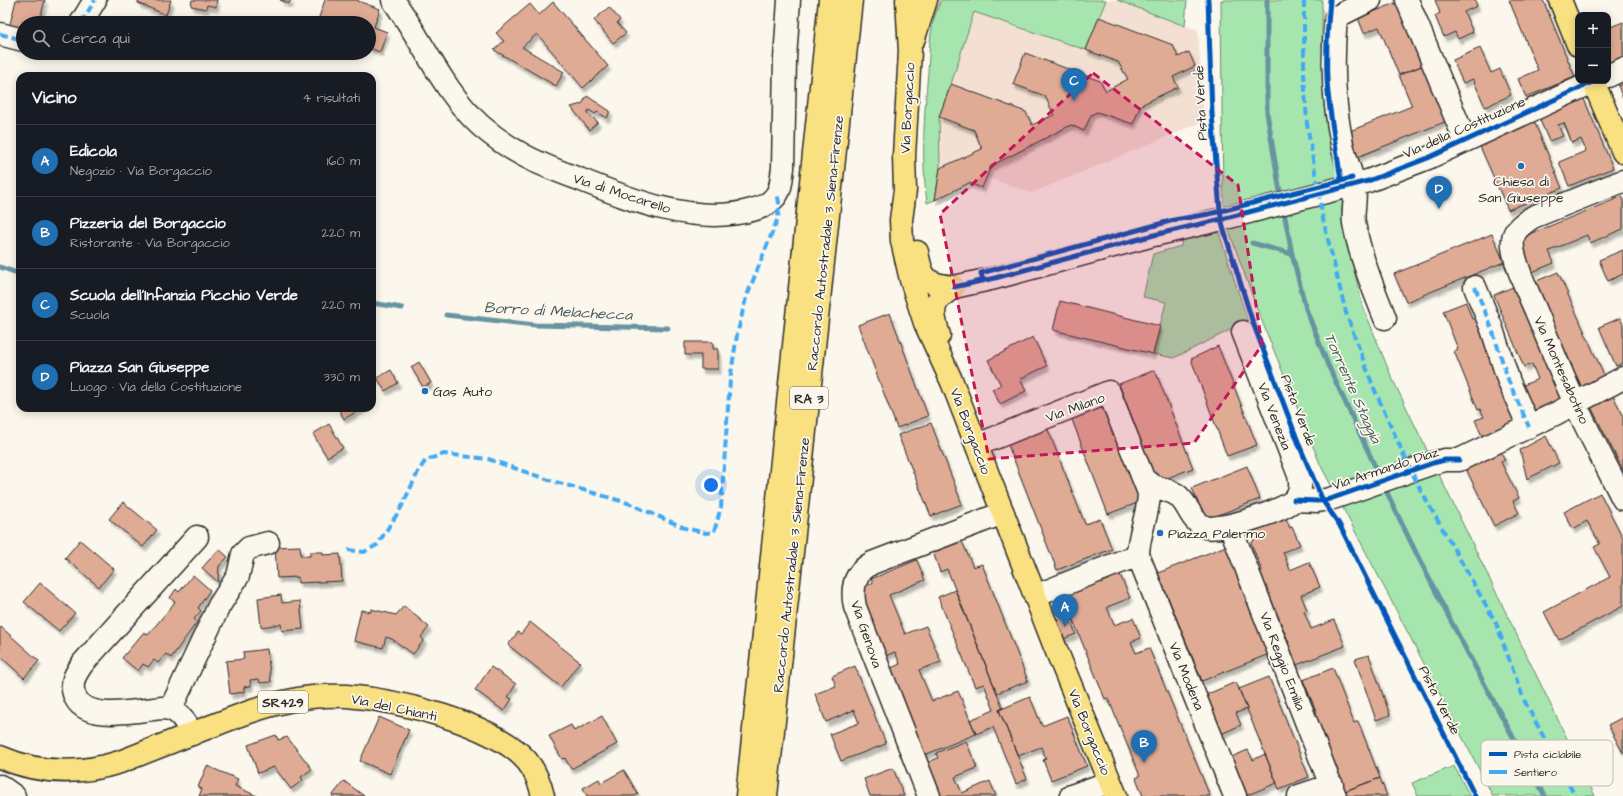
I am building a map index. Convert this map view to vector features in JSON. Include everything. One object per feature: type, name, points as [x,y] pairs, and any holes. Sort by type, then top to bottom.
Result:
[{"type":"main road","name":"Raccordo Autostradale 3 Siena-Firenze","points":[[747,796],[830,0]]},
{"type":"main road","name":"Raccordo Autostradale 3 Siena-Firenze","points":[[766,796],[850,0]]},
{"type":"main road","name":"Via Borgaccio","points":[[906,0],[910,51],[904,156],[905,190],[901,226],[902,241],[908,270],[923,317],[952,382],[1035,596],[1113,789]]},
{"type":"main road","name":"Via Borgaccio","points":[[910,51],[926,0]]},
{"type":"main road","points":[[1560,0],[1575,38]]},
{"type":"main road","points":[[1598,84],[1623,152]]},
{"type":"main road","points":[[905,190],[911,212],[920,266],[923,275],[935,284],[954,287]]},
{"type":"main road","points":[[952,382],[933,310],[938,299],[954,287]]},
{"type":"main road","name":"Via del Chianti","points":[[0,757],[35,768],[61,771],[85,771],[120,762],[257,709],[292,700],[336,696],[374,700],[450,718],[492,736],[509,746],[527,761],[539,781],[543,796]]},
{"type":"street","points":[[85,16],[95,0]]},
{"type":"street","name":"Via di Mocarello","points":[[393,0],[459,103],[482,126],[504,144],[524,156],[547,166],[634,199],[682,212],[723,214],[745,212],[762,207],[773,199],[781,186],[783,168],[785,51],[789,0]]},
{"type":"street","points":[[1370,0],[1336,17],[1335,89],[1347,187],[1353,210],[1354,224],[1367,269],[1385,318]]},
{"type":"street","points":[[1408,0],[1465,140]]},
{"type":"street","points":[[0,34],[16,38]]},
{"type":"street","name":"Via della Costituzione","points":[[1611,74],[1623,69]]},
{"type":"street","name":"Via della Costituzione","points":[[954,287],[995,278],[1167,231],[1226,218],[1347,187],[1407,166],[1588,84]]},
{"type":"street","name":"Via Montesabotino","points":[[1623,181],[1533,217],[1520,227],[1513,237],[1513,250],[1523,280],[1575,403],[1623,499]]},
{"type":"street","points":[[1475,287],[1492,330],[1506,376],[1529,427]]},
{"type":"street","name":"Via Venezia","points":[[1243,332],[1299,475],[1300,488],[1294,500]]},
{"type":"street","name":"Via Armando Diaz","points":[[1294,500],[1318,501],[1335,498],[1442,460],[1459,460],[1529,427],[1623,378]]},
{"type":"street","name":"Via Milano","points":[[977,445],[1109,392],[1144,479]]},
{"type":"street","points":[[1144,479],[1151,484],[1177,495],[1194,518],[1204,527],[1215,528],[1230,526],[1285,507],[1294,500]]},
{"type":"street","points":[[1035,596],[1138,555],[1139,537],[1149,503],[1149,493],[1144,479]]},
{"type":"street","name":"Via Genova","points":[[929,796],[855,607],[853,593],[855,580],[860,571],[872,563],[1003,513]]},
{"type":"street","name":"Via Reggio Emilia","points":[[1230,526],[1333,790]]},
{"type":"street","points":[[192,734],[180,715],[171,708],[110,713],[92,712],[84,708],[77,701],[72,686],[75,674],[83,663],[198,537]]},
{"type":"street","points":[[171,708],[219,606],[238,576],[243,554],[249,548],[268,543]]},
{"type":"street","name":"Via Modena","points":[[1138,555],[1235,796]]},
{"type":"street","points":[[0,786],[14,796]]},
{"type":"street","points":[[1071,796],[1113,789]]},
{"type":"street","points":[[1299,796],[1333,790]]},
{"type":"highlighted area","points":[[1093,73],[1238,185],[1262,345],[1194,443],[989,459],[940,214]]},
{"type":"shaded area","points":[[1106,0],[1117,0],[1198,30],[1204,121],[1032,193],[987,177],[982,188],[969,183],[935,200],[940,168],[939,117],[974,12],[1086,50]]},
{"type":"green space","points":[[941,0],[1106,0],[1086,50],[974,12],[939,117],[940,168],[935,200],[927,203],[924,170],[925,105],[932,27]]},
{"type":"green space","points":[[1117,0],[1187,0],[1185,26]]},
{"type":"green space","points":[[1221,0],[1322,0],[1322,76],[1330,146],[1342,197],[1351,256],[1362,304],[1391,376],[1568,740],[1481,740],[1481,773],[1321,466],[1257,309],[1228,228],[1223,208]]},
{"type":"green space","points":[[1218,230],[1248,321],[1174,358],[1153,354],[1166,302],[1143,297],[1153,254],[1181,246],[1182,240]]},
{"type":"green space","points":[[1454,766],[1470,796],[1418,796],[1412,783]]},
{"type":"green space","points":[[1488,786],[1590,786],[1595,796],[1493,796]]},
{"type":"building","points":[[16,0],[45,0],[41,16],[16,16],[16,30],[9,28]]},
{"type":"building","points":[[138,0],[171,0],[166,15],[138,3]]},
{"type":"building","points":[[192,0],[217,0],[216,7],[207,5],[206,9],[191,6]]},
{"type":"building","points":[[280,0],[291,0],[289,4]]},
{"type":"building","points":[[325,0],[358,0],[380,9],[376,21],[376,16],[319,16]]},
{"type":"building","points":[[1435,0],[1475,0],[1477,6],[1464,12],[1473,32],[1458,39],[1455,32],[1444,37],[1435,16],[1440,13]]},
{"type":"building","points":[[1509,0],[1543,0],[1575,77],[1526,97],[1518,79],[1538,70]]},
{"type":"building","points":[[553,2],[608,66],[583,88],[537,34],[522,47],[564,72],[556,86],[494,50],[504,41],[496,33],[530,4],[539,15]]},
{"type":"building","points":[[1398,2],[1424,65],[1399,75],[1379,27],[1364,33],[1358,18]]},
{"type":"building","points":[[609,7],[620,20],[617,23],[626,33],[613,43],[594,20]]},
{"type":"building","points":[[1099,17],[1173,45],[1178,57],[1189,52],[1195,66],[1173,77],[1178,87],[1141,105],[1133,124],[1097,112],[1091,115],[1084,131],[1071,125],[991,166],[982,188],[969,183],[935,200],[940,168],[982,149],[974,130],[939,117],[951,84],[1026,112],[1032,125],[1054,115],[1045,96],[1013,84],[1025,53],[1100,81],[1106,91],[1128,79],[1118,62],[1086,50]]},
{"type":"building","points":[[1623,22],[1623,56],[1611,62],[1611,48],[1611,27]]},
{"type":"building","points":[[376,28],[387,32],[380,52],[376,51]]},
{"type":"building","points":[[1480,48],[1491,73],[1500,69],[1511,95],[1485,107],[1473,79],[1463,83],[1453,60]]},
{"type":"building","points":[[1424,65],[1447,121],[1355,158],[1345,133],[1412,106],[1399,75]]},
{"type":"building","points":[[1623,84],[1623,98],[1618,86]]},
{"type":"building","points":[[587,96],[610,111],[607,118],[597,112],[595,114],[589,110],[587,113],[598,122],[589,130],[571,107],[582,104]]},
{"type":"building","points":[[1584,99],[1613,168],[1569,186],[1559,162],[1586,151],[1581,139],[1572,143],[1564,123],[1558,125],[1563,136],[1549,141],[1539,118]]},
{"type":"building","name":"Chiesa di San Giuseppe","points":[[1534,121],[1562,188],[1508,210],[1479,144]]},
{"type":"building","points":[[1623,196],[1623,229],[1590,243],[1587,235],[1549,251],[1554,263],[1532,272],[1518,239]]},
{"type":"building","points":[[1492,234],[1504,262],[1406,302],[1394,274]]},
{"type":"building","points":[[1623,250],[1623,274],[1608,281],[1599,260]]},
{"type":"building","points":[[1558,272],[1606,380],[1583,390],[1534,282]]},
{"type":"building","points":[[1515,286],[1563,398],[1532,411],[1521,386],[1538,379],[1532,364],[1524,367],[1494,295]]},
{"type":"building","points":[[1060,301],[1160,326],[1153,354],[1053,330]]},
{"type":"building","points":[[1466,302],[1472,319],[1479,316],[1488,340],[1484,342],[1516,422],[1482,436],[1475,420],[1484,417],[1480,409],[1478,410],[1454,351],[1458,349],[1443,311]]},
{"type":"building","points":[[890,313],[928,416],[897,428],[858,325]]},
{"type":"building","points":[[1620,318],[1623,324],[1623,363],[1616,366],[1599,327]]},
{"type":"building","points":[[1033,337],[1047,366],[1020,379],[1026,391],[1000,404],[992,389],[1001,385],[988,360]]},
{"type":"building","points":[[685,342],[713,342],[713,349],[718,349],[718,369],[701,369],[701,355],[685,355]]},
{"type":"building","points":[[1218,346],[1257,445],[1227,456],[1191,359]]},
{"type":"building","points":[[419,362],[431,383],[423,387],[411,367]]},
{"type":"building","points":[[391,370],[398,383],[385,391],[377,378]]},
{"type":"building","points":[[1155,370],[1193,468],[1157,482],[1119,384]]},
{"type":"building","points":[[1612,394],[1623,415],[1623,470],[1590,405]]},
{"type":"building","points":[[1104,405],[1140,502],[1108,514],[1071,417]]},
{"type":"building","points":[[340,412],[356,412],[344,419]]},
{"type":"building","points":[[931,423],[962,504],[931,516],[898,435]]},
{"type":"building","points":[[329,424],[343,448],[327,457],[313,434]]},
{"type":"building","points":[[1047,427],[1085,524],[1100,519],[1112,549],[1057,570],[1007,442]]},
{"type":"building","points":[[1546,436],[1559,463],[1527,479],[1520,450]]},
{"type":"building","points":[[1500,450],[1505,460],[1501,462],[1519,498],[1513,501],[1519,513],[1494,526],[1465,467]]},
{"type":"building","points":[[1247,466],[1260,499],[1205,520],[1192,488]]},
{"type":"building","points":[[1600,493],[1623,538],[1623,606],[1559,640],[1544,612],[1610,577],[1594,547],[1600,544],[1587,521],[1573,529],[1564,512]]},
{"type":"building","points":[[123,502],[157,530],[143,547],[109,519]]},
{"type":"building","points":[[1285,516],[1300,545],[1283,552],[1290,570],[1309,562],[1320,587],[1301,595],[1307,610],[1304,611],[1311,629],[1334,620],[1345,646],[1294,666],[1286,645],[1289,643],[1260,572],[1262,571],[1251,543],[1254,541],[1250,530]]},
{"type":"building","points":[[80,540],[114,569],[99,587],[65,558]]},
{"type":"building","points":[[962,541],[973,567],[982,564],[1028,681],[997,693],[947,569],[940,572],[933,552]]},
{"type":"building","points":[[300,546],[301,556],[310,556],[310,552],[323,552],[323,555],[340,554],[342,581],[298,583],[298,577],[277,578],[275,547]]},
{"type":"building","points":[[1226,546],[1269,654],[1202,681],[1158,573]]},
{"type":"building","points":[[219,549],[228,557],[219,566],[218,582],[202,568]]},
{"type":"building","points":[[917,560],[925,580],[889,595],[905,634],[926,626],[941,662],[919,670],[932,701],[958,691],[976,734],[922,756],[887,670],[900,664],[895,652],[885,656],[861,597],[861,588],[873,583],[871,579]]},
{"type":"building","points":[[1119,572],[1130,598],[1107,607],[1114,625],[1133,618],[1141,638],[1131,642],[1136,653],[1149,648],[1210,796],[1143,796],[1136,778],[1140,776],[1108,698],[1105,699],[1063,595]]},
{"type":"building","points":[[193,575],[210,590],[198,608],[201,611],[194,619],[197,622],[171,658],[166,654],[158,663],[154,660],[148,667],[143,664],[138,671],[122,658],[144,632],[148,635],[175,602],[170,598],[176,589],[179,592]]},
{"type":"building","points":[[40,583],[75,613],[59,631],[24,602]]},
{"type":"building","points":[[955,590],[1003,708],[999,710],[1027,779],[1016,784],[993,727],[976,734],[970,720],[994,710],[984,684],[975,687],[938,597]]},
{"type":"building","points":[[281,595],[282,603],[300,601],[303,629],[282,631],[281,624],[261,627],[258,598]]},
{"type":"building","points":[[404,606],[429,627],[421,637],[424,640],[413,654],[392,639],[386,637],[383,648],[354,641],[361,610],[371,612],[371,609],[396,615]]},
{"type":"building","points":[[1068,615],[1076,634],[1063,639],[1055,620]]},
{"type":"building","points":[[530,622],[580,662],[561,687],[508,645],[518,632],[521,634]]},
{"type":"building","points":[[1,627],[39,661],[24,678],[0,656]]},
{"type":"building","points":[[267,649],[271,682],[260,683],[259,679],[250,680],[251,686],[244,687],[244,692],[230,694],[226,661],[244,659],[243,652]]},
{"type":"building","points":[[1369,655],[1390,715],[1376,720],[1355,659]]},
{"type":"building","points":[[855,666],[886,744],[841,761],[830,734],[859,723],[854,710],[826,722],[815,694],[836,686],[832,676]]},
{"type":"building","points":[[491,667],[516,684],[508,697],[512,699],[504,711],[475,690]]},
{"type":"building","points":[[1333,668],[1354,723],[1358,721],[1380,778],[1345,791],[1320,726],[1317,727],[1313,715],[1317,713],[1303,680]]},
{"type":"building","points":[[1269,677],[1309,777],[1279,789],[1239,689]]},
{"type":"building","points":[[1236,682],[1247,709],[1236,713],[1241,725],[1219,735],[1203,696]]},
{"type":"building","points":[[1030,697],[1042,726],[1067,716],[1087,766],[1051,780],[1043,760],[1046,759],[1041,747],[1018,756],[999,710]]},
{"type":"building","points":[[602,716],[617,744],[571,769],[565,758],[562,759],[549,736],[571,725],[574,731]]},
{"type":"building","points":[[379,717],[409,730],[390,774],[360,761]]},
{"type":"building","points":[[1623,717],[1623,753],[1608,725]]},
{"type":"building","points":[[276,735],[278,740],[287,737],[312,769],[301,777],[303,780],[291,789],[274,767],[258,773],[248,745]]},
{"type":"building","points":[[966,741],[977,768],[955,777],[962,793],[990,781],[996,796],[937,796],[924,764],[938,758],[936,753]]},
{"type":"building","points":[[1248,750],[1253,760],[1265,754],[1277,783],[1245,796],[1229,758]]},
{"type":"building","points":[[207,766],[238,779],[235,786],[257,796],[199,796],[202,789],[198,787]]},
{"type":"building","points":[[893,768],[904,796],[870,796],[864,779]]},
{"type":"building","points":[[624,770],[638,794],[635,796],[587,796],[583,788],[599,779],[601,783]]},
{"type":"building","points":[[1380,778],[1387,796],[1347,796],[1345,791]]},
{"type":"building","points":[[344,781],[364,796],[332,796]]},
{"type":"waterway","name":"Torrente Staggia","points":[[1267,0],[1267,113],[1281,198]]},
{"type":"waterway","name":"Torrente Staggia","points":[[1283,207],[1292,254],[1306,309],[1328,365],[1379,475]]},
{"type":"waterway","name":"Borro di Melachecca","points":[[1252,243],[1292,254]]},
{"type":"waterway","name":"Borro di Melachecca","points":[[0,267],[16,273]]},
{"type":"waterway","name":"Borro di Melachecca","points":[[376,304],[402,308]]},
{"type":"waterway","name":"Borro di Melachecca","points":[[446,315],[535,325],[668,328]]},
{"type":"waterway","name":"Torrente Staggia","points":[[1384,486],[1442,604],[1515,740]]},
{"type":"waterway","name":"Torrente Staggia","points":[[1540,786],[1545,796]]},
{"type":"marked path","points":[[85,16],[95,0]]},
{"type":"marked path","points":[[1304,0],[1304,74],[1307,124],[1323,219],[1346,313],[1373,386],[1407,462],[1421,491],[1496,623],[1524,700],[1545,740]]},
{"type":"marked path","points":[[0,34],[16,38]]},
{"type":"marked path","points":[[348,550],[364,552],[377,545],[401,508],[419,470],[426,460],[444,454],[488,459],[549,480],[628,503],[685,528],[706,533],[714,532],[721,507],[730,380],[737,335],[746,298],[778,218],[779,202],[777,194]]},
{"type":"marked path","points":[[1475,287],[1492,329],[1509,382],[1529,427]]},
{"type":"marked path","points":[[1570,786],[1575,796]]},
{"type":"cycle path","name":"Pista Verde","points":[[1208,0],[1212,114],[1220,211],[1223,227],[1252,320],[1300,447],[1323,501],[1339,524],[1475,796]]},
{"type":"cycle path","points":[[1330,0],[1327,46],[1327,81],[1341,181]]},
{"type":"cycle path","points":[[954,287],[995,278],[1154,235],[1368,181],[1428,158],[1588,84]]},
{"type":"cycle path","points":[[983,281],[981,273],[1174,220],[1209,214],[1352,178]]},
{"type":"cycle path","points":[[1294,500],[1318,501],[1330,499],[1433,463],[1445,460],[1459,460]]},
{"type":"place","name":"Scuola dell'Infanzia Picchio Verde","points":[[1074,101]]},
{"type":"place","name":"Chiesa di San Giuseppe","points":[[1521,166]]},
{"type":"place","name":"Piazza San Giuseppe","points":[[1439,209]]},
{"type":"place","name":"Gas Auto","points":[[425,391]]},
{"type":"place","name":"Piazza Palermo","points":[[1160,533]]},
{"type":"place","name":"Edicola","points":[[1065,627]]},
{"type":"place","name":"Pizzeria del Borgaccio","points":[[1144,763]]}]
